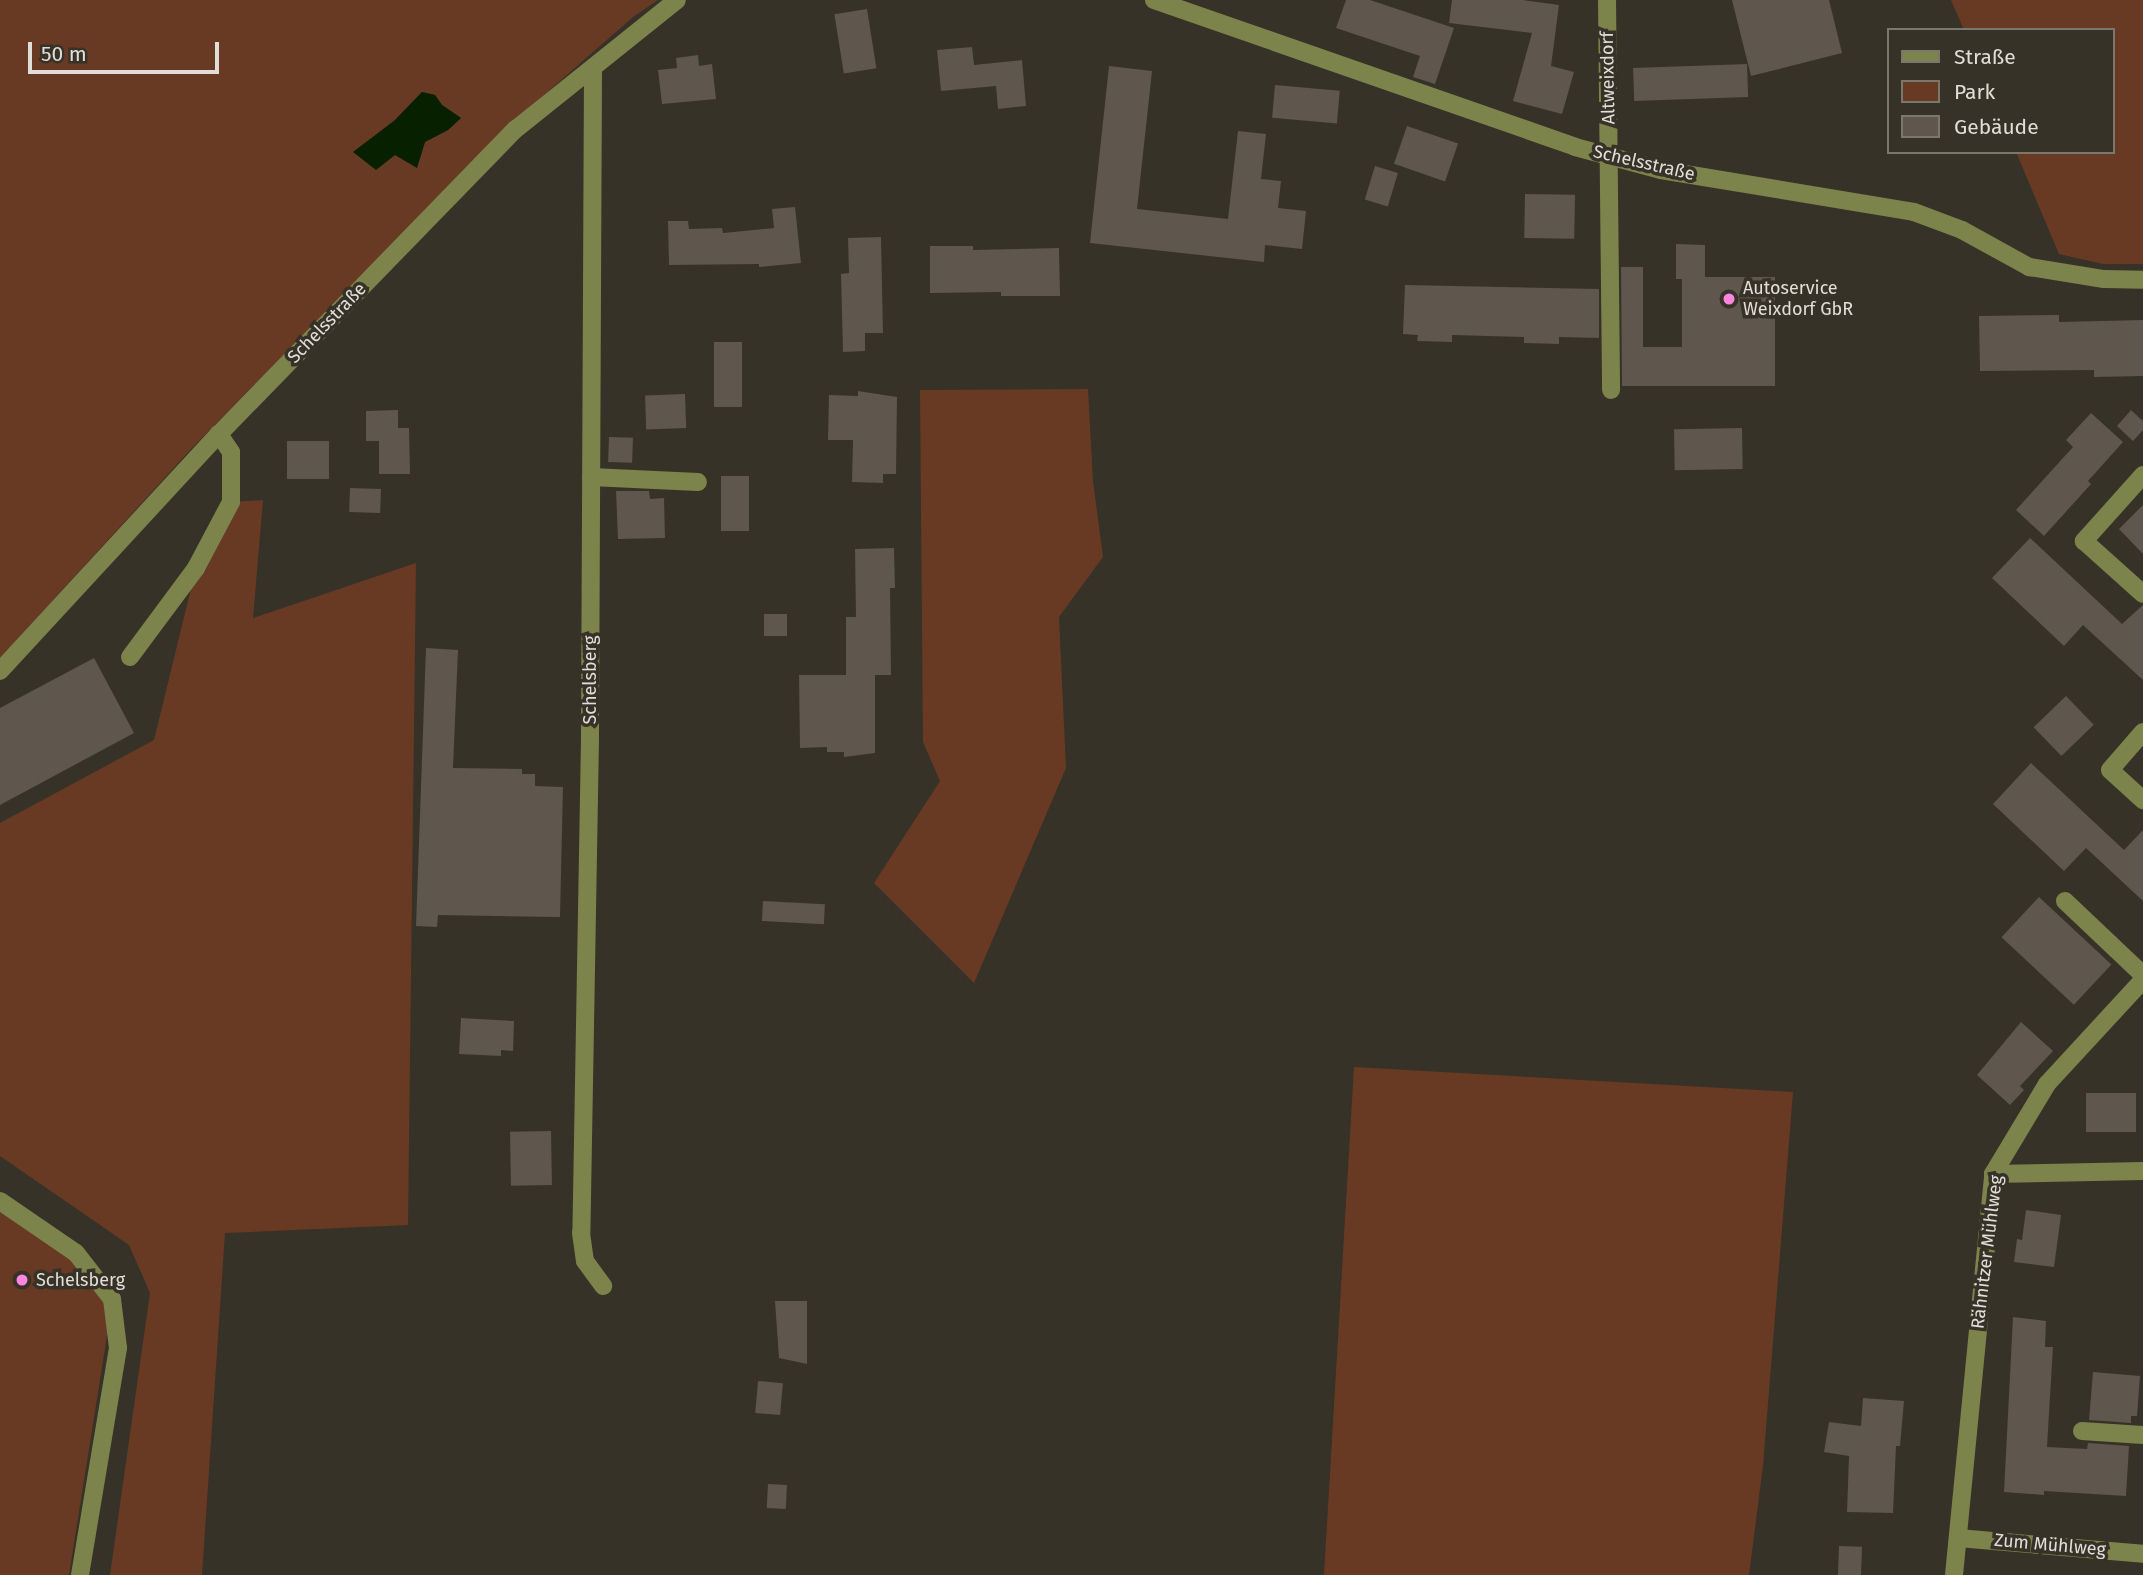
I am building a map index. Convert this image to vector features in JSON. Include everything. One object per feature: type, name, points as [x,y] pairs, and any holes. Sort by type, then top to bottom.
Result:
[{"type":"street","name":"Schelsstraße","points":[[0,671],[219,434],[516,129],[593,69],[631,34],[677,0]]},
{"type":"street","name":"Schelsstraße","points":[[1154,0],[1377,80],[1609,156],[1661,170],[1914,212],[1962,230],[2029,267],[2104,279],[2143,280]]},
{"type":"street","name":"Altweixdorf","points":[[1607,0],[1611,390]]},
{"type":"street","name":"Schelsberg","points":[[593,69],[591,477],[581,1233],[585,1261],[603,1286]]},
{"type":"street","points":[[130,657],[196,568],[231,502],[231,452],[219,434]]},
{"type":"street","points":[[2143,475],[2084,541],[2143,594]]},
{"type":"street","points":[[591,477],[698,482]]},
{"type":"street","points":[[2143,732],[2110,770],[2143,800]]},
{"type":"street","points":[[2065,901],[2143,977]]},
{"type":"street","name":"Rähnitzer Mühlweg","points":[[1954,1575],[1993,1174],[2047,1084],[2143,977]]},
{"type":"street","points":[[1993,1174],[2143,1171]]},
{"type":"street","points":[[0,1201],[76,1253],[112,1299],[118,1348],[80,1575]]},
{"type":"street","points":[[2082,1431],[2143,1435]]},
{"type":"street","name":"Zum Mühlweg","points":[[1958,1538],[2143,1553],[2143,1548]]},
{"type":"green space","points":[[0,0],[658,0],[633,17],[503,131],[192,448],[0,658]],"holes":[[[422,92],[435,95],[442,105],[461,118],[448,130],[425,142],[417,167],[395,155],[395,120]]]},
{"type":"green space","points":[[1951,0],[2143,0],[2143,264],[2103,264],[2059,254],[2017,154],[2115,154],[2115,28],[1963,28]]},
{"type":"green space","points":[[1088,389],[1093,481],[1103,557],[1059,617],[1066,768],[974,983],[874,883],[940,781],[923,742],[920,390]]},
{"type":"green space","points":[[263,500],[253,618],[416,563],[408,1225],[225,1233],[202,1575],[110,1575],[150,1293],[129,1245],[0,1156],[0,823],[154,740],[196,568],[231,502]]},
{"type":"green space","points":[[1354,1067],[1793,1092],[1763,1466],[1749,1575],[1324,1575]]},
{"type":"green space","points":[[0,1208],[71,1256],[104,1298],[110,1317],[69,1575],[0,1575]]},
{"type":"shaded area","points":[[422,92],[435,95],[442,105],[461,118],[448,130],[425,142],[417,168],[395,155],[376,170],[353,152],[395,120]]},
{"type":"building","points":[[1346,0],[1370,0],[1454,28],[1435,84],[1413,77],[1420,56],[1336,28]]},
{"type":"building","points":[[1452,0],[1523,0],[1559,5],[1551,66],[1574,72],[1562,114],[1513,101],[1532,33],[1449,23]]},
{"type":"building","points":[[1732,0],[1829,0],[1842,53],[1751,76]]},
{"type":"building","points":[[867,9],[876,68],[844,73],[834,14]]},
{"type":"building","points":[[972,47],[974,65],[1022,60],[1026,106],[998,109],[996,86],[941,91],[937,50]]},
{"type":"building","points":[[698,55],[699,66],[712,64],[716,99],[662,104],[658,70],[677,68],[676,58]]},
{"type":"building","points":[[1747,64],[1748,97],[1634,101],[1633,68]]},
{"type":"building","points":[[1109,66],[1152,71],[1137,209],[1228,219],[1238,131],[1266,134],[1261,179],[1281,181],[1278,208],[1306,211],[1302,249],[1265,245],[1264,262],[1090,243]]},
{"type":"building","points":[[1275,85],[1340,91],[1337,124],[1272,118]]},
{"type":"building","points":[[1407,126],[1458,144],[1445,181],[1394,164]]},
{"type":"building","points":[[1375,166],[1398,173],[1388,206],[1365,199]]},
{"type":"building","points":[[1525,194],[1575,195],[1574,239],[1524,238]]},
{"type":"building","points":[[795,207],[801,263],[759,267],[759,264],[669,265],[668,221],[688,221],[689,229],[722,228],[723,233],[774,228],[772,209]]},
{"type":"building","points":[[881,237],[883,333],[865,333],[865,351],[843,352],[841,274],[849,273],[848,238]]},
{"type":"building","name":"Autoservice Weixdorf GbR","points":[[1676,244],[1705,245],[1705,277],[1775,277],[1775,386],[1622,386],[1621,267],[1643,267],[1643,347],[1682,347],[1682,279],[1676,279]]},
{"type":"building","points":[[930,246],[973,246],[973,250],[1059,248],[1060,296],[1001,296],[1001,292],[930,293]]},
{"type":"building","points":[[1405,285],[1599,289],[1599,338],[1559,337],[1559,344],[1524,343],[1524,337],[1452,335],[1452,342],[1417,341],[1418,335],[1403,334]]},
{"type":"building","points":[[2059,315],[2059,322],[2143,320],[2143,376],[2094,377],[2094,370],[1980,371],[1979,316]]},
{"type":"building","points":[[714,342],[742,342],[742,407],[714,407]]},
{"type":"building","points":[[858,391],[897,397],[896,474],[883,474],[883,483],[852,482],[853,440],[828,440],[829,395],[858,396]]},
{"type":"building","points":[[685,394],[686,428],[646,429],[645,395]]},
{"type":"building","points":[[398,410],[398,428],[409,428],[410,474],[379,474],[379,441],[366,441],[366,411]]},
{"type":"building","points":[[2131,410],[2143,421],[2143,430],[2133,441],[2117,426]]},
{"type":"building","points":[[2091,413],[2123,442],[2088,481],[2091,484],[2044,536],[2016,510],[2073,447],[2066,440]]},
{"type":"building","points":[[1742,428],[1743,469],[1675,470],[1674,429]]},
{"type":"building","points":[[609,437],[633,438],[632,463],[608,462]]},
{"type":"building","points":[[287,441],[329,441],[329,479],[287,479]]},
{"type":"building","points":[[721,476],[749,476],[749,531],[721,531]]},
{"type":"building","points":[[350,488],[381,489],[380,513],[349,512]]},
{"type":"building","points":[[616,491],[649,491],[650,499],[664,498],[665,538],[618,539]]},
{"type":"building","points":[[2143,505],[2143,554],[2119,529]]},
{"type":"building","points":[[2030,538],[2122,624],[2143,605],[2143,680],[2083,625],[2064,646],[1992,578]]},
{"type":"building","points":[[894,548],[895,588],[890,588],[891,675],[875,675],[875,753],[844,757],[844,752],[827,752],[827,747],[800,748],[799,675],[846,675],[846,617],[856,617],[855,549]]},
{"type":"building","points":[[764,614],[787,614],[787,636],[764,636]]},
{"type":"building","points":[[426,648],[458,650],[453,768],[522,769],[522,774],[535,774],[535,786],[563,787],[560,917],[438,915],[437,927],[416,926]]},
{"type":"building","points":[[94,658],[134,733],[0,805],[0,708]]},
{"type":"building","points":[[2066,696],[2094,725],[2061,756],[2034,727]]},
{"type":"building","points":[[2031,763],[2124,850],[2143,830],[2143,901],[2086,848],[2064,871],[1993,804]]},
{"type":"building","points":[[2039,897],[2111,965],[2074,1005],[2001,937]]},
{"type":"building","points":[[763,901],[825,904],[824,924],[762,921]]},
{"type":"building","points":[[461,1018],[514,1021],[513,1051],[501,1050],[501,1056],[459,1054]]},
{"type":"building","points":[[2021,1022],[2053,1051],[2020,1086],[2024,1090],[2010,1105],[1977,1075]]},
{"type":"building","points":[[2086,1093],[2136,1093],[2136,1132],[2086,1132]]},
{"type":"building","points":[[551,1131],[552,1185],[511,1186],[510,1132]]},
{"type":"building","points":[[2026,1210],[2061,1215],[2054,1267],[2014,1262],[2017,1239],[2022,1240]]},
{"type":"building","points":[[775,1301],[807,1301],[807,1364],[779,1358]]},
{"type":"building","points":[[2013,1317],[2046,1321],[2045,1347],[2053,1347],[2047,1447],[2087,1449],[2088,1443],[2129,1446],[2126,1496],[2044,1491],[2044,1495],[2004,1492]]},
{"type":"building","points":[[2093,1372],[2140,1376],[2137,1416],[2131,1416],[2131,1423],[2089,1420]]},
{"type":"building","points":[[758,1381],[783,1383],[780,1415],[755,1413]]},
{"type":"building","points":[[1863,1398],[1904,1401],[1900,1446],[1896,1446],[1893,1513],[1847,1512],[1849,1456],[1824,1452],[1829,1422],[1861,1426]]},
{"type":"building","points":[[768,1484],[787,1485],[786,1509],[767,1508]]},
{"type":"building","points":[[1839,1546],[1862,1547],[1861,1575],[1838,1575]]},
{"type":"place","name":"Autoservice Weixdorf GbR","points":[[1729,299]]},
{"type":"place","name":"Schelsberg","points":[[22,1280]]}]
